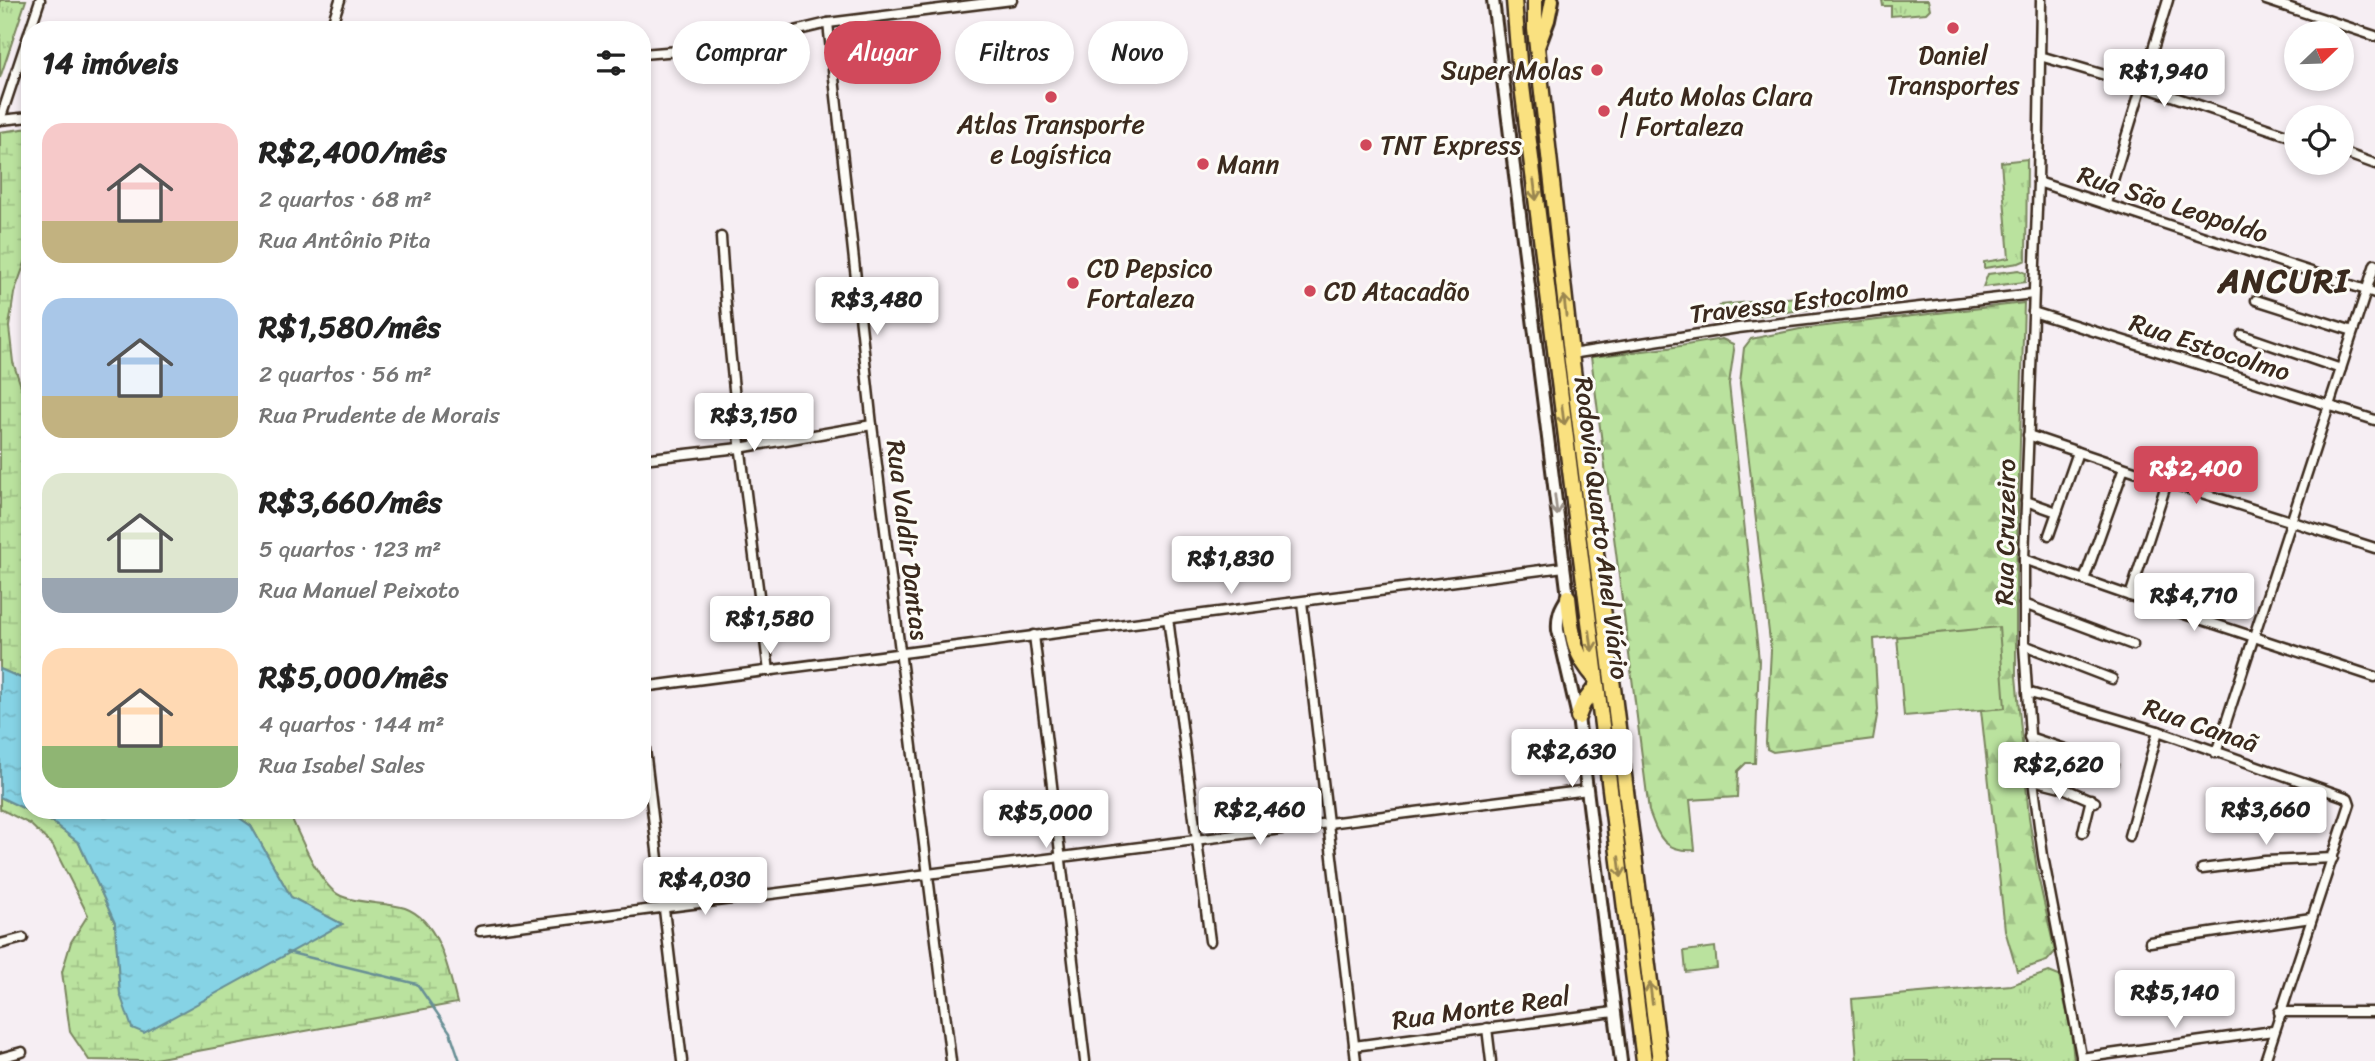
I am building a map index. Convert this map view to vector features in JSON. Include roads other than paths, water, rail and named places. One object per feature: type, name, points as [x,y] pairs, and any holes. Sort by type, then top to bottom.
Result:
[{"type":"highway","name":"Rodovia Quarto Anel Viário","points":[[1514,0],[1519,62],[1644,1061]]},
{"type":"highway","name":"Rodovia Quarto Anel Viário","points":[[1535,0],[1571,354],[1660,1061]]},
{"type":"highway","points":[[1568,597],[1575,648],[1596,682],[1578,717]]},
{"type":"main road","points":[[1538,47],[1552,0]]},
{"type":"street","points":[[33,21],[40,0]]},
{"type":"street","points":[[333,21],[340,0]]},
{"type":"street","points":[[844,21],[1012,0]]},
{"type":"street","points":[[1493,0],[1568,597],[1560,607],[1558,629],[1578,717],[1621,1061]]},
{"type":"street","name":"Rua Cruzeiro","points":[[2041,0],[2038,182],[2024,559],[2024,645],[2029,737],[2043,856],[2082,1060]]},
{"type":"street","points":[[2106,203],[2168,0]]},
{"type":"street","points":[[2266,0],[2375,36]]},
{"type":"street","points":[[651,53],[728,47],[824,24]]},
{"type":"street","points":[[2040,56],[2141,86],[2284,134]]},
{"type":"street","points":[[21,57],[0,120],[21,118]]},
{"type":"street","name":"Rua Valdir Dantas","points":[[835,84],[873,425],[951,1061]]},
{"type":"street","points":[[2354,156],[2375,164]]},
{"type":"street","name":"Rua São Leopoldo","points":[[2038,182],[2371,292]]},
{"type":"street","points":[[721,237],[728,344],[739,448],[769,671]]},
{"type":"street","points":[[2216,753],[2353,331],[2371,292],[2375,264]]},
{"type":"street","name":"Travessa Estocolmo","points":[[1571,354],[1738,328],[2032,294]]},
{"type":"street","points":[[2256,300],[2353,331]]},
{"type":"street","name":"Rua Estocolmo","points":[[2033,312],[2375,420]]},
{"type":"street","points":[[2242,335],[2341,369]]},
{"type":"street","points":[[651,458],[739,448],[873,425]]},
{"type":"street","points":[[2028,435],[2375,548]]},
{"type":"street","points":[[2049,535],[2078,452]]},
{"type":"street","points":[[2084,579],[2124,468]]},
{"type":"street","points":[[2130,596],[2167,482]]},
{"type":"street","points":[[2026,500],[2057,512]]},
{"type":"street","points":[[2024,559],[2375,677]]},
{"type":"street","points":[[651,686],[1564,567]]},
{"type":"street","points":[[1302,601],[1356,1061]]},
{"type":"street","points":[[2024,604],[2133,645]]},
{"type":"street","points":[[1168,618],[1210,942]]},
{"type":"street","points":[[1034,635],[1085,1061]]},
{"type":"street","points":[[2024,645],[2112,678]]},
{"type":"street","name":"Rua Canaã","points":[[2027,692],[2158,731],[2343,795],[2350,800],[2333,858]]},
{"type":"street","points":[[2130,836],[2158,731]]},
{"type":"street","points":[[2029,737],[2113,765]]},
{"type":"street","points":[[2033,780],[2061,787],[2093,800],[2083,832]]},
{"type":"street","points":[[480,931],[1588,790]]},
{"type":"street","points":[[651,802],[682,1061]]},
{"type":"street","points":[[2202,869],[2265,861],[2333,858],[2264,1061]]},
{"type":"street","points":[[2150,942],[2311,918]]},
{"type":"street","points":[[0,944],[23,938]]},
{"type":"street","name":"Rua Monte Real","points":[[1354,1046],[1614,1012]]},
{"type":"street","points":[[2279,1012],[2375,1012]]},
{"type":"street","points":[[1487,1028],[1491,1061]]},
{"type":"street","points":[[2082,1060],[2273,1031]]},
{"type":"street","points":[[0,1058],[22,1052]]},
{"type":"water","points":[[0,669],[21,678],[21,807],[0,797]]},
{"type":"water","points":[[46,819],[241,819],[251,826],[291,897],[342,924],[144,1033],[132,1028],[120,994],[115,923],[79,843]]},
{"type":"waterway","points":[[287,952],[417,984],[450,1032],[460,1061]]},
{"type":"place","name":"Daniel Transportes","points":[[1953,28]]},
{"type":"place","name":"Super Molas","points":[[1597,70]]},
{"type":"place","name":"Atlas Transporte e Logística","points":[[1051,97]]},
{"type":"place","name":"Auto Molas Clara | Fortaleza","points":[[1604,111]]},
{"type":"place","name":"TNT Express","points":[[1366,145]]},
{"type":"place","name":"Mann","points":[[1203,164]]},
{"type":"place","name":"CD Pepsico Fortaleza","points":[[1073,283]]},
{"type":"place","name":"CD Atacadão","points":[[1310,291]]},
{"type":"district","name":"ANCURI","points":[[2284,280]]}]
